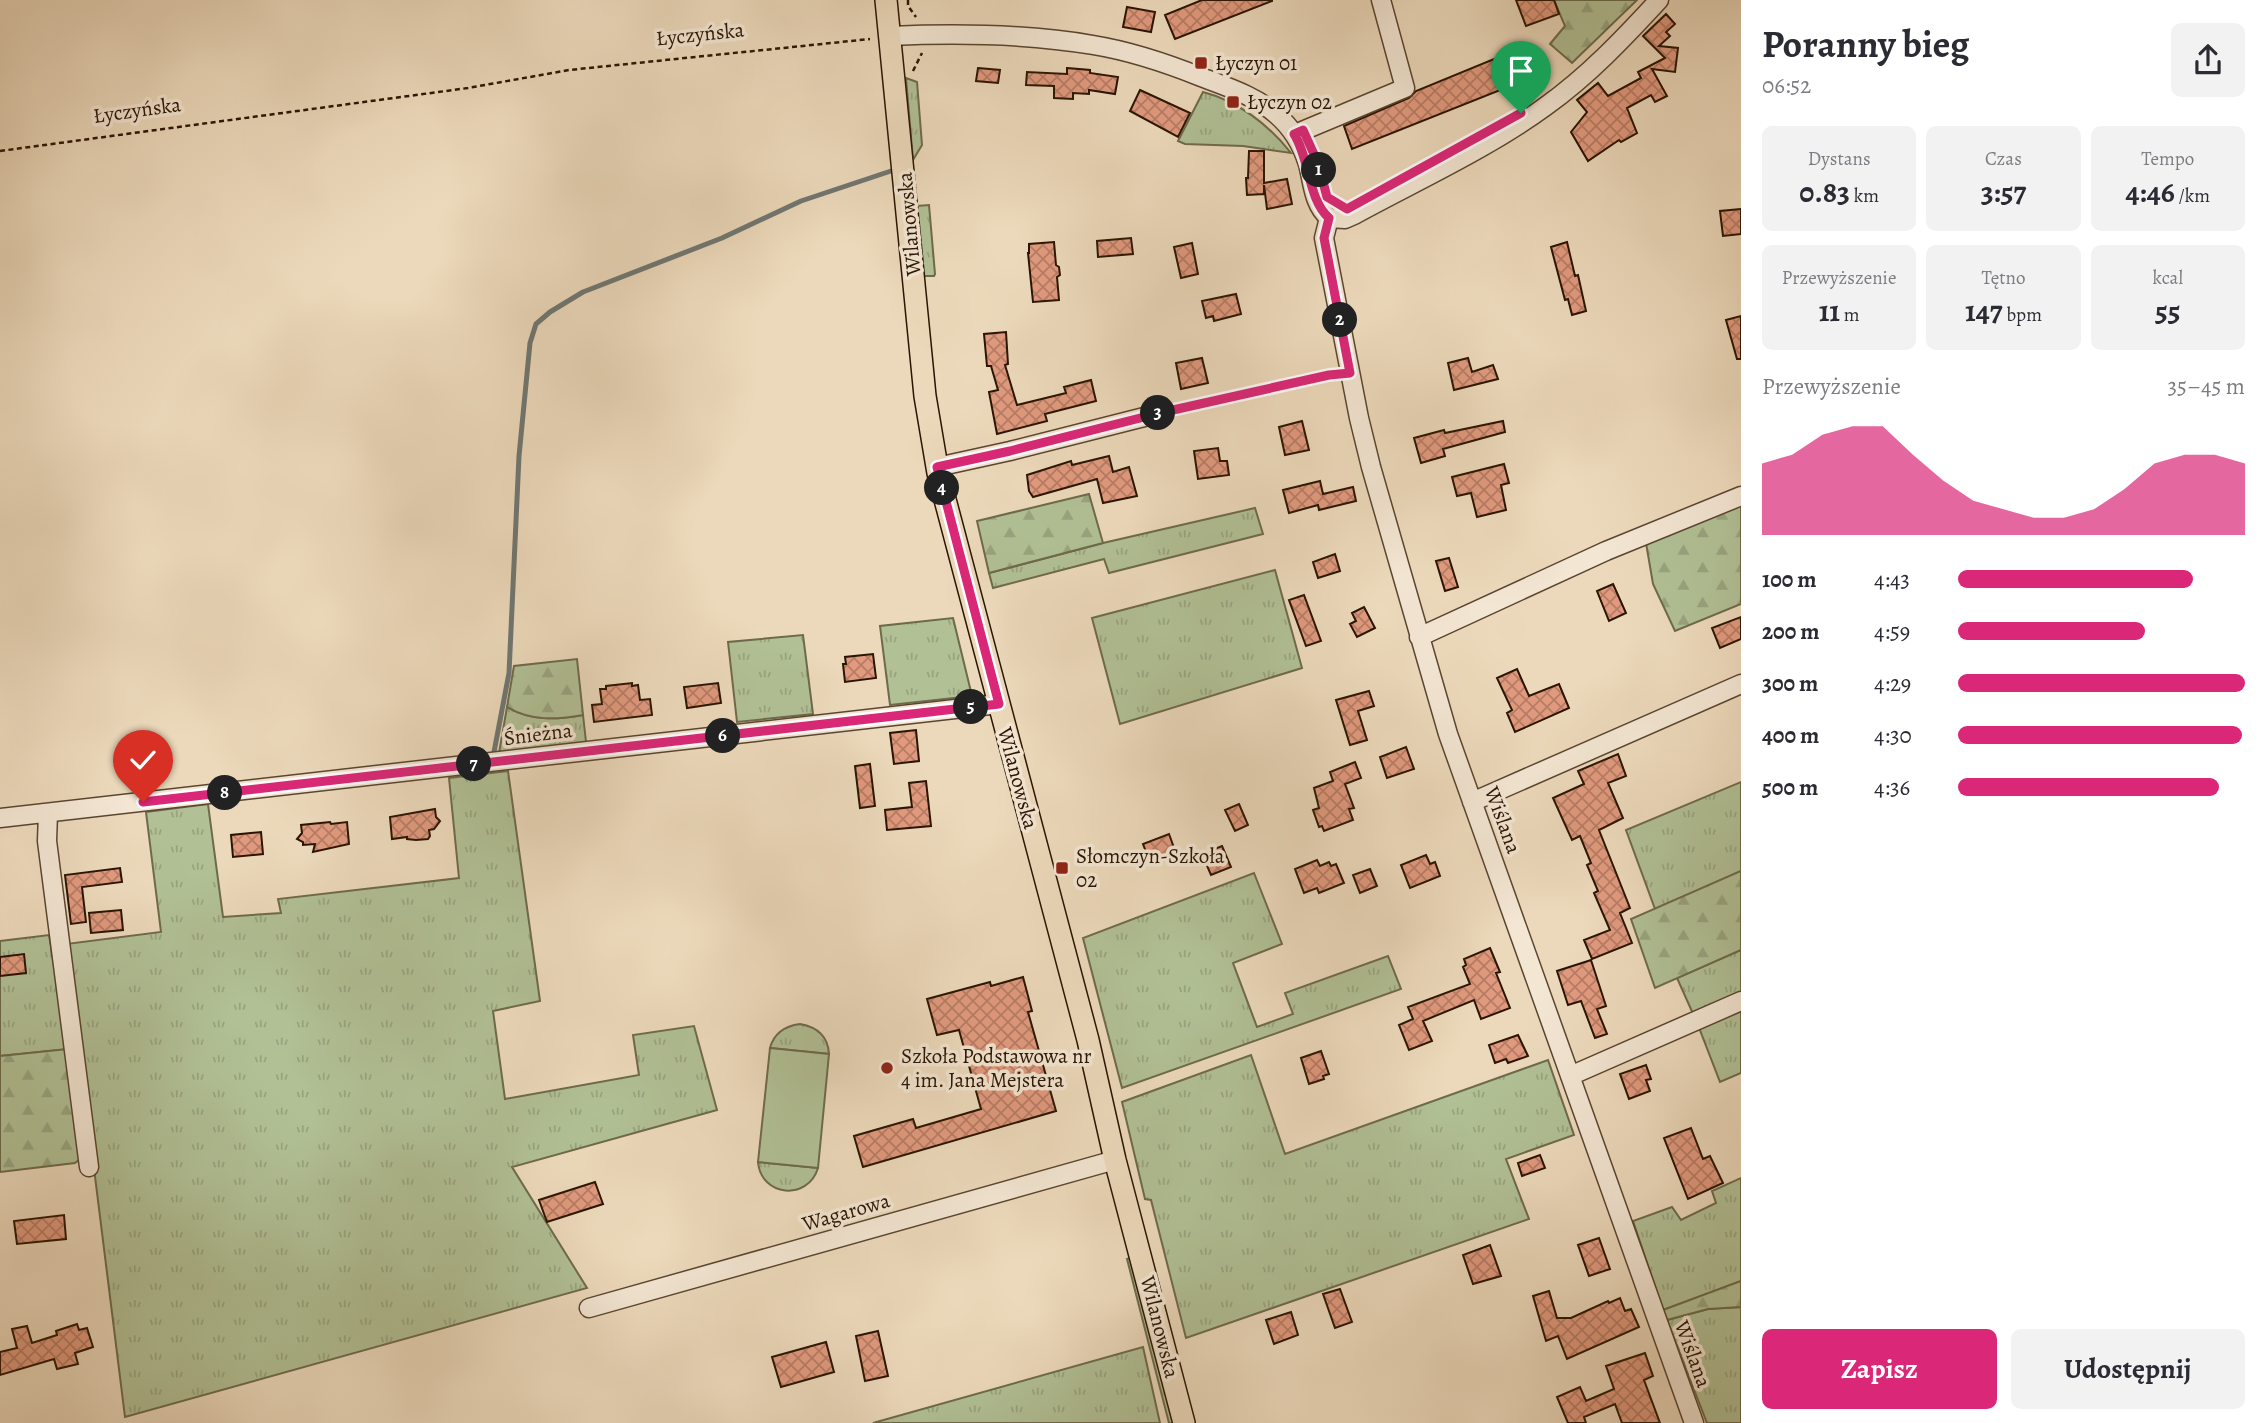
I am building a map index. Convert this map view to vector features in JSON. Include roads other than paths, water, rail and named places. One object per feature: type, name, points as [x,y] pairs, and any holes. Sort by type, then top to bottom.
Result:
[{"type":"main road","name":"Wilanowska","points":[[886,0],[924,384],[937,467],[1088,1040],[1115,1160],[1184,1423]]},
{"type":"street","points":[[1294,134],[1405,88],[1381,0]]},
{"type":"street","points":[[890,36],[1047,38],[1156,60],[1239,92],[1276,114],[1294,134],[1307,162],[1318,206],[1329,218],[1345,219],[1524,121],[1591,70],[1660,0]]},
{"type":"street","name":"Wiślana","points":[[1329,218],[1324,238],[1371,467],[1448,734],[1694,1423]]},
{"type":"street","points":[[937,467],[1164,412]]},
{"type":"street","points":[[1419,637],[1606,551],[1741,496]]},
{"type":"street","points":[[1472,802],[1741,684]]},
{"type":"street","name":"Śnieżna","points":[[0,818],[999,704]]},
{"type":"street","points":[[48,813],[47,841],[89,1167]]},
{"type":"street","points":[[1570,1076],[1741,1001]]},
{"type":"street","name":"Wagarowa","points":[[589,1308],[1115,1160]]},
{"type":"waterway","points":[[494,752],[509,673],[519,456],[530,343],[536,324],[583,292],[722,238],[801,201],[891,171]]},
{"type":"place","name":"Łyczyn 01","points":[[1201,63]]},
{"type":"place","name":"Łyczyn 02","points":[[1233,102]]},
{"type":"place","name":"Słomczyn-Szkoła 02","points":[[1062,868]]},
{"type":"place","name":"Szkoła Podstawowa nr 4 im. Jana Mejstera","points":[[887,1068]]}]
